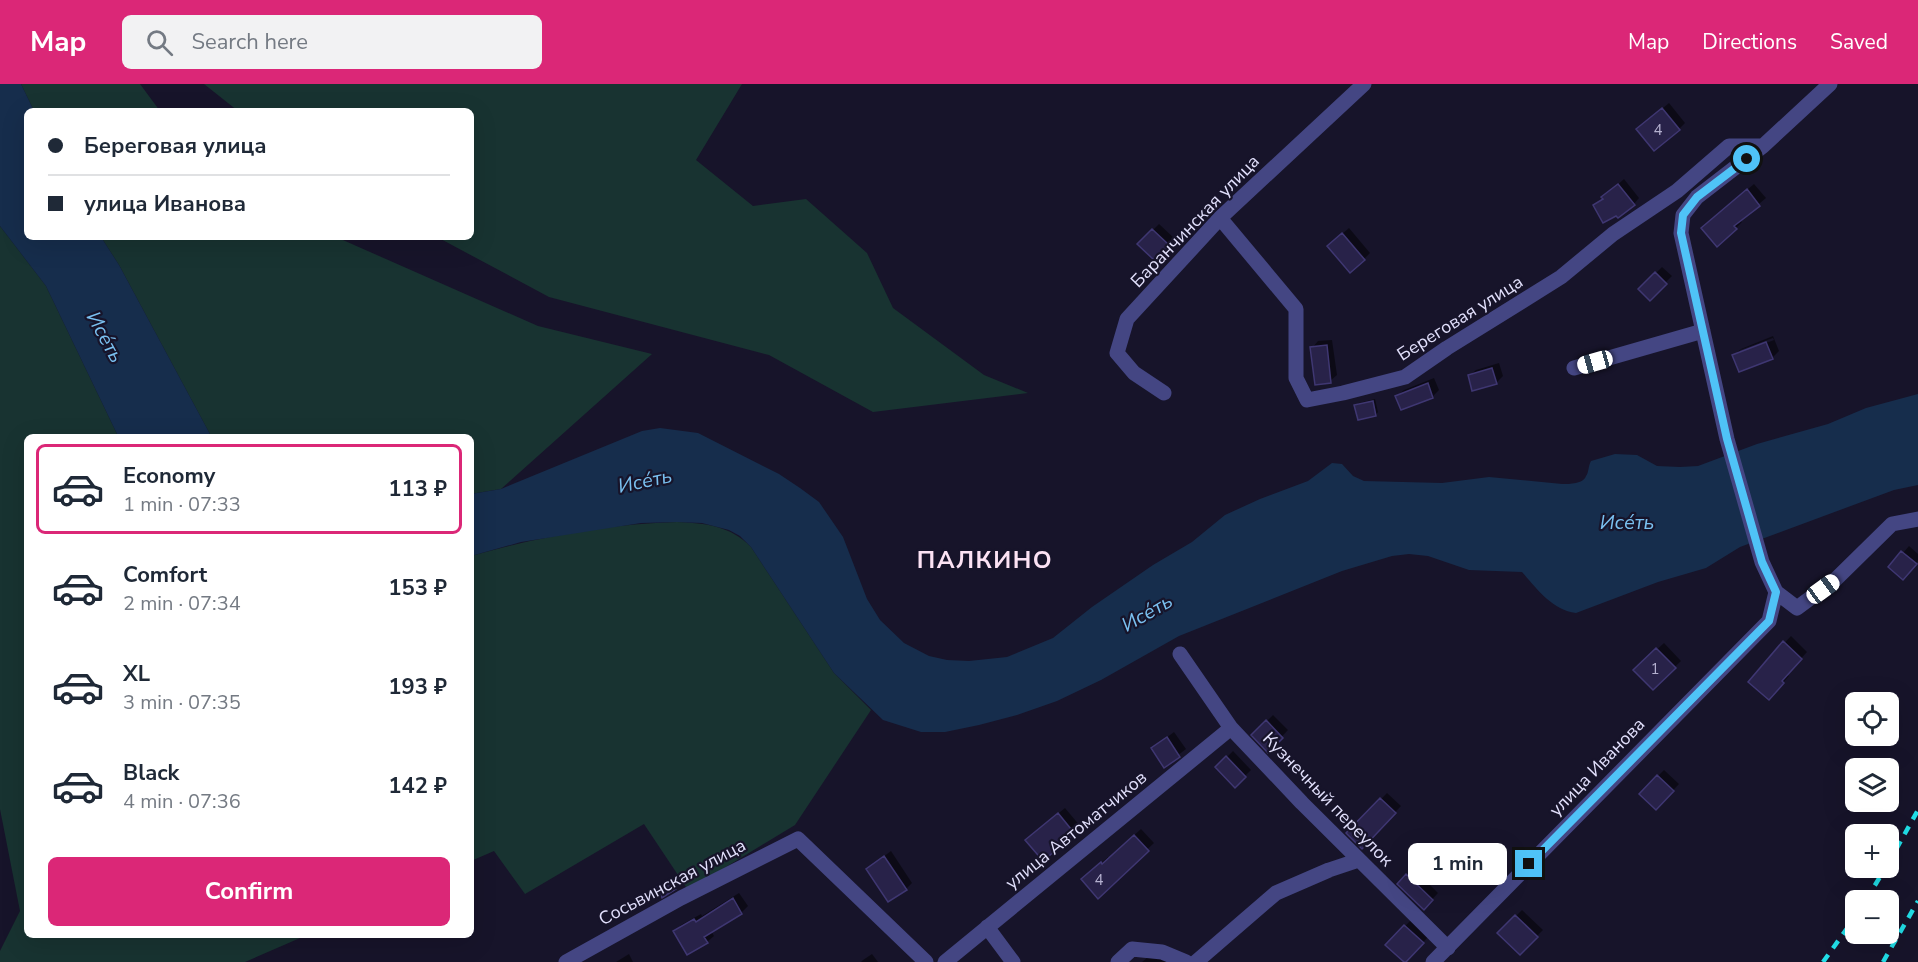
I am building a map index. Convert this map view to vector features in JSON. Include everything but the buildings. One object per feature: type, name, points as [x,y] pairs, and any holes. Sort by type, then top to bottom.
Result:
[{"type":"street","name":"Баранчинская улица","points":[[1164,393],[1134,373],[1117,353],[1127,319],[1220,218],[1364,84]]},
{"type":"street","points":[[1830,84],[1763,146],[1697,197],[1683,215],[1681,233],[1684,253],[1727,439],[1762,562],[1776,592],[1797,608],[1836,579],[1892,524],[1918,519]]},
{"type":"street","name":"Береговая улица","points":[[1220,218],[1296,309],[1296,378],[1307,400],[1405,377],[1560,277],[1614,234],[1677,191],[1729,146],[1763,146]]},
{"type":"street","points":[[1574,368],[1703,330]]},
{"type":"street","name":"улица Иванова","points":[[1433,962],[1769,621],[1776,592]]},
{"type":"street","name":"Кузнечный переулок","points":[[1180,654],[1231,728],[1448,948]]},
{"type":"street","name":"улица Автоматчиков","points":[[945,962],[1231,728]]},
{"type":"street","name":"Сосьвинская улица","points":[[566,962],[681,898],[798,839],[926,962]]},
{"type":"street","points":[[1196,962],[1276,893],[1359,860]]},
{"type":"street","points":[[987,927],[1013,962]]},
{"type":"street","points":[[1118,962],[1132,949],[1162,952],[1186,962]]},
{"type":"green space","points":[[21,84],[140,84],[158,108],[33,108]]},
{"type":"green space","points":[[204,84],[742,84],[696,160],[753,206],[806,199],[867,253],[893,308],[984,375],[1028,393],[873,412],[769,355],[549,297],[443,240],[474,240],[474,108],[234,108]]},
{"type":"green space","points":[[0,226],[46,286],[117,434],[24,434],[24,938],[300,938],[245,962],[0,962],[0,951],[20,911],[0,809]]},
{"type":"green space","points":[[103,240],[343,240],[538,326],[652,354],[501,489],[474,494],[474,434],[210,434],[119,265]]},
{"type":"green space","points":[[651,523],[698,523],[726,530],[743,540],[751,547],[834,673],[871,710],[795,825],[688,890],[644,824],[525,894],[494,851],[474,860],[474,555],[573,533]]},
{"type":"water","name":"Исе́ть","points":[[0,84],[21,84],[33,108],[24,108],[24,240],[103,240],[119,265],[210,434],[117,434],[46,286],[0,226]]},
{"type":"water","name":"Исе́ть","points":[[1918,394],[1918,485],[1894,490],[1740,547],[1706,568],[1658,582],[1576,613],[1552,603],[1522,572],[1469,570],[1428,556],[1409,554],[1392,556],[1342,571],[1179,636],[1101,680],[1057,701],[1017,715],[945,732],[921,732],[883,720],[834,673],[751,547],[740,536],[729,530],[702,523],[641,523],[521,542],[474,555],[474,494],[501,489],[642,431],[660,428],[698,433],[779,474],[819,502],[843,537],[867,599],[880,620],[904,643],[929,656],[947,660],[969,661],[1007,657],[1053,638],[1092,607],[1153,565],[1192,542],[1225,515],[1308,481],[1332,463],[1342,464],[1353,476],[1364,481],[1442,483],[1489,477],[1572,484],[1584,479],[1591,461],[1615,454],[1637,455],[1657,466],[1698,466],[1757,444],[1828,424],[1866,408]]},
{"type":"railway","points":[[1899,844],[1918,810]]},
{"type":"railway","points":[[1872,890],[1879,878]]},
{"type":"railway","points":[[1883,962],[1918,901]]},
{"type":"railway","points":[[1823,962],[1845,931]]},
{"type":"district","name":"ПАЛКИНО","points":[[985,560]]},
{"type":"route","points":[[1529,864],[1769,621],[1776,592],[1762,562],[1727,439],[1681,233],[1683,215],[1697,197],[1747,159]]}]
